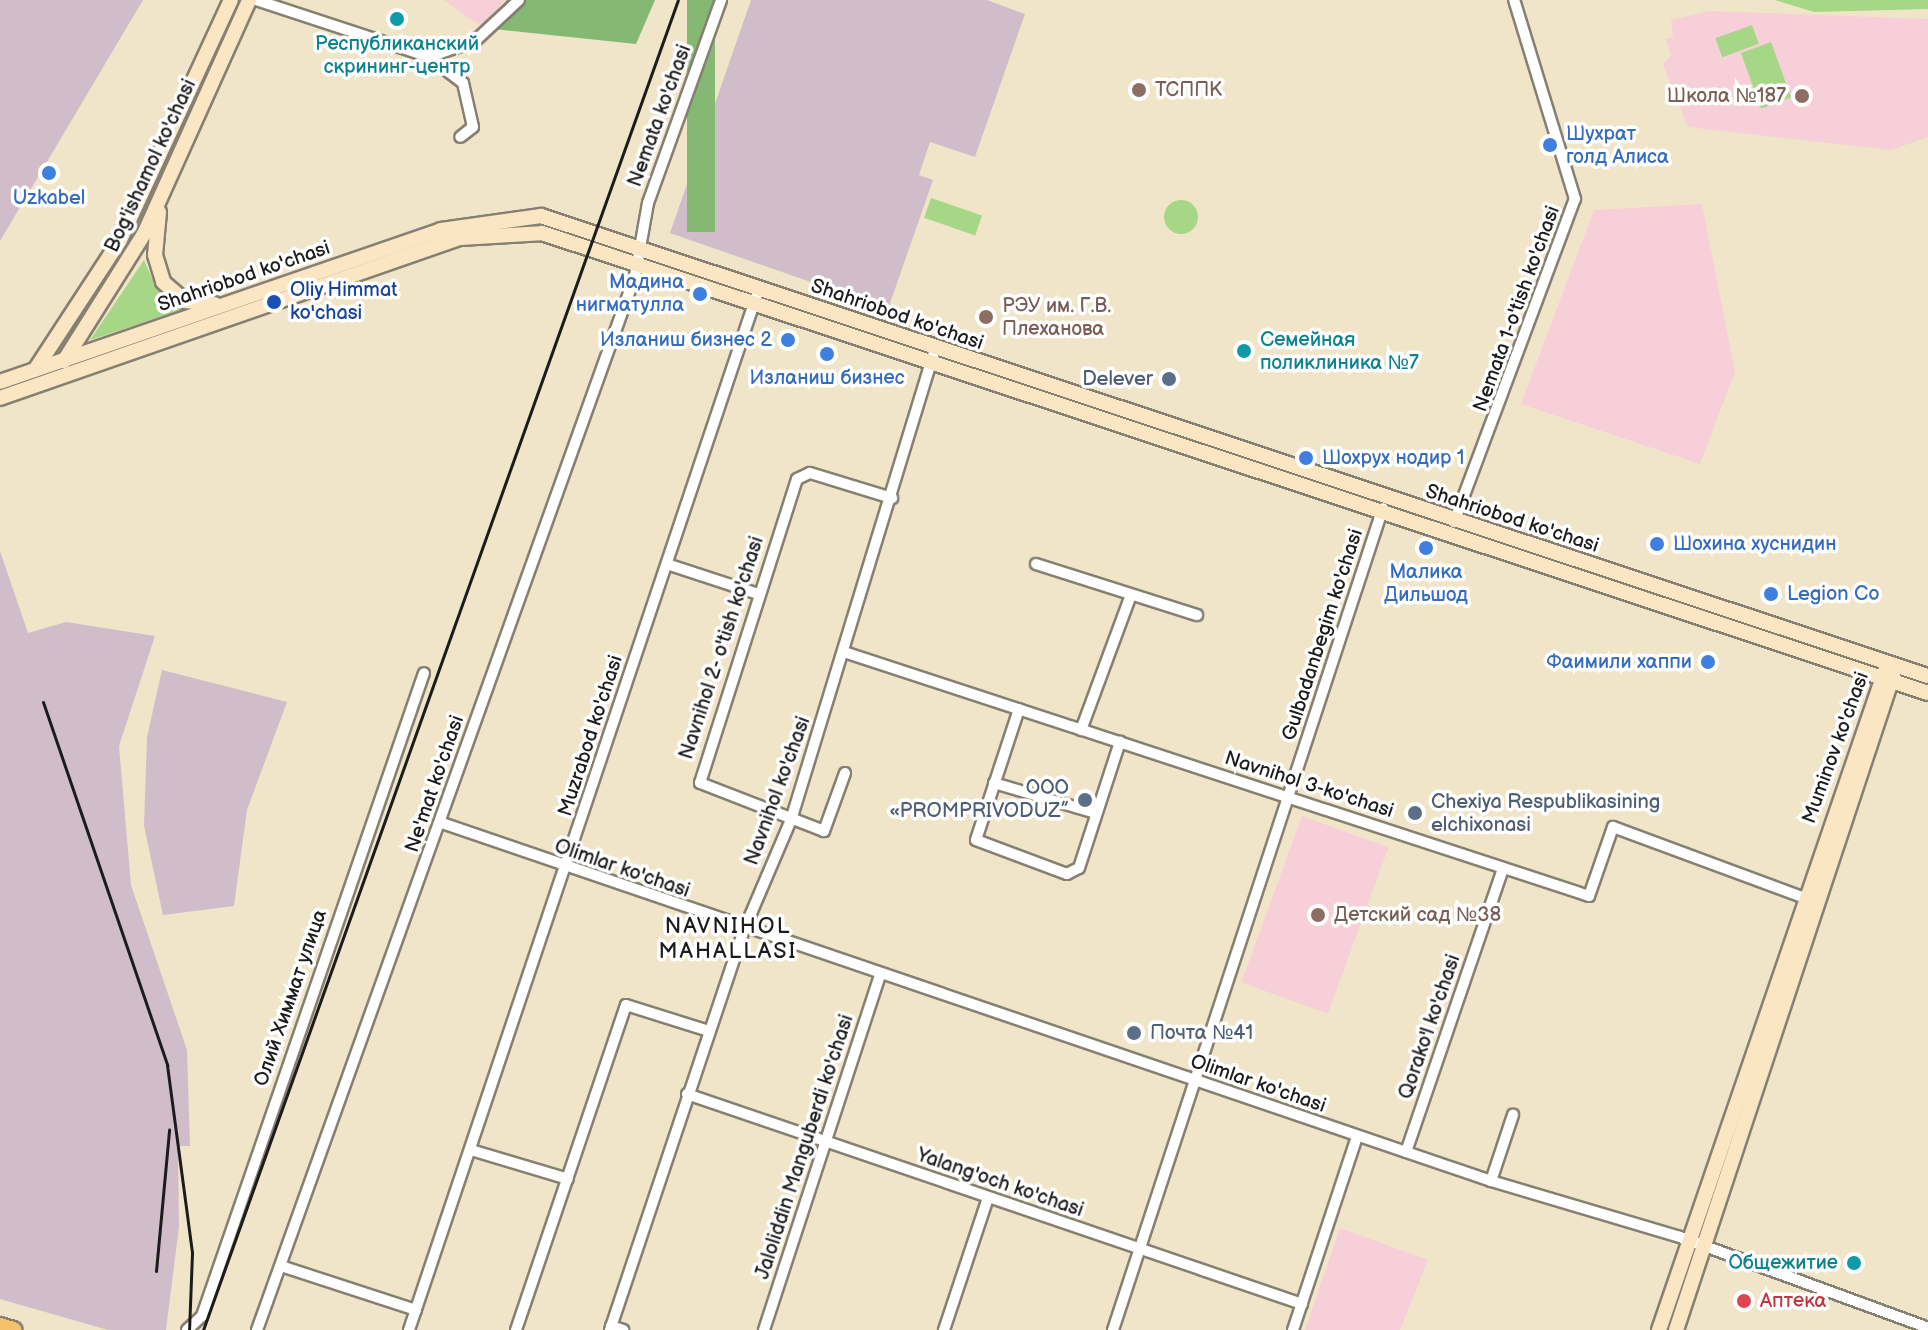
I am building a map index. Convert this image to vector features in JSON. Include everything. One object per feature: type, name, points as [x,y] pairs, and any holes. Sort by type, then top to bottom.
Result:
[{"type":"main road","name":"Bog'ishamol ko'chasi","points":[[34,370],[107,263],[231,0]]},
{"type":"main road","name":"Bog'ishamol ko'chasi","points":[[49,381],[65,360],[161,200],[249,0]]},
{"type":"main road","points":[[187,98],[203,105]]},
{"type":"main road","points":[[161,200],[155,255],[163,282],[190,302],[231,302]]},
{"type":"main road","name":"Shahriobod ko'chasi","points":[[0,398],[49,381],[114,350],[231,302],[489,219],[552,218],[641,247],[756,295]]},
{"type":"main road","name":"Shahriobod ko'chasi","points":[[0,382],[65,360],[114,350],[480,233],[547,234],[756,295],[1381,513],[1928,693]]},
{"type":"main road","name":"Shahriobod ko'chasi","points":[[933,356],[1386,498],[1928,676]]},
{"type":"main road","points":[[34,370],[49,381]]},
{"type":"main road","name":"Muminov ko'chasi","points":[[1676,1330],[1888,680],[1890,664]]},
{"type":"main road","name":"Muminov ko'chasi","points":[[1659,1330],[1805,898],[1888,680]]},
{"type":"main road","points":[[0,1326],[13,1330]]},
{"type":"street","points":[[256,0],[429,57],[463,83],[473,127],[460,137]]},
{"type":"street","points":[[429,57],[475,41],[519,0]]},
{"type":"street","name":"Nemata ko'chasi","points":[[641,247],[648,203],[721,0]]},
{"type":"street","name":"Nemata 1-o'tish ko'chasi","points":[[1450,536],[1575,199],[1514,0]]},
{"type":"street","name":"Ne'mat ko'chasi","points":[[257,1330],[442,823],[641,247]]},
{"type":"street","name":"Muzrabod ko'chasi","points":[[409,1330],[756,295]]},
{"type":"street","name":"Navnihol ko'chasi","points":[[610,1328],[744,930],[791,820],[933,356]]},
{"type":"street","name":"Navnihol 2- o'tish ko'chasi","points":[[845,773],[828,830],[791,820],[700,783],[758,594],[802,474],[892,498]]},
{"type":"street","name":"Gulbadanbegim ko'chasi","points":[[1113,1330],[1386,498]]},
{"type":"street","points":[[667,564],[758,594]]},
{"type":"street","points":[[1036,564],[1197,615]]},
{"type":"street","points":[[1081,730],[1131,595]]},
{"type":"street","name":"Navnihol 3-ko'chasi","points":[[844,652],[1589,896],[1613,827],[1805,898]]},
{"type":"street","name":"Олий Химмат улица","points":[[187,1330],[202,1316],[424,673]]},
{"type":"street","points":[[1019,709],[976,840],[1067,874],[1079,868],[1120,742]]},
{"type":"street","points":[[994,783],[1095,813]]},
{"type":"street","name":"Olimlar ko'chasi","points":[[442,823],[744,930],[1491,1181],[1689,1240],[1928,1328]]},
{"type":"street","name":"Qorako'l ko'chasi","points":[[1406,1152],[1503,868]]},
{"type":"street","name":"Jaloliddin Manguberdi ko'chasi","points":[[764,1330],[880,976]]},
{"type":"street","points":[[516,1330],[626,1005],[709,1031]]},
{"type":"street","name":"Yalang'och ko'chasi","points":[[687,1094],[1302,1304]]},
{"type":"street","points":[[1491,1181],[1513,1115]]},
{"type":"street","points":[[1293,1330],[1357,1136]]},
{"type":"street","points":[[471,1150],[568,1179]]},
{"type":"street","points":[[944,1330],[988,1198]]},
{"type":"street","points":[[281,1266],[416,1310]]},
{"type":"street","points":[[610,1328],[623,1330]]},
{"type":"shaded area","points":[[0,0],[143,0],[0,241]]},
{"type":"shaded area","points":[[444,0],[505,0],[482,27]]},
{"type":"shaded area","points":[[751,0],[987,0],[1025,14],[975,157],[930,142],[919,175],[933,180],[888,309],[670,233]]},
{"type":"shaded area","name":"Школа №187","points":[[1709,11],[1928,19],[1928,137],[1891,150],[1688,127],[1663,65],[1671,55],[1665,38],[1673,38],[1671,20]]},
{"type":"shaded area","points":[[1702,204],[1735,372],[1700,464],[1521,404],[1594,210]]},
{"type":"shaded area","points":[[0,551],[28,633],[66,622],[155,636],[119,746],[131,885],[187,1050],[190,1146],[178,1146],[179,1227],[166,1330],[108,1330],[0,1299]]},
{"type":"shaded area","points":[[162,670],[287,702],[247,810],[234,906],[163,915],[144,826],[147,737]]},
{"type":"shaded area","name":"Детский сад №38","points":[[1302,816],[1388,847],[1328,1014],[1241,982]]},
{"type":"shaded area","points":[[1340,1228],[1428,1260],[1400,1330],[1305,1330]]},
{"type":"green space","points":[[507,0],[655,0],[636,44],[483,28]]},
{"type":"green space","points":[[687,0],[715,0],[715,232],[687,232]]},
{"type":"green space","points":[[1775,0],[1928,0],[1928,9],[1814,12]]},
{"type":"green space","points":[[1752,25],[1759,44],[1722,57],[1715,38]]},
{"type":"green space","points":[[1771,42],[1791,97],[1761,108],[1741,53]]},
{"type":"green space","points":[[931,198],[982,216],[975,235],[924,218]]},
{"type":"green space","points":[[1181,200],[1193,205],[1198,217],[1193,229],[1181,234],[1169,229],[1164,217],[1169,205]]},
{"type":"green space","points":[[144,260],[157,290],[181,310],[90,340]]},
{"type":"railway","points":[[203,1330],[678,0]]},
{"type":"railway","points":[[43,702],[167,1065],[192,1253],[189,1330]]},
{"type":"railway","points":[[156,1271],[169,1130]]},
{"type":"place","name":"Республиканский скрининг-центр","points":[[397,19]]},
{"type":"place","name":"ТСППК","points":[[1139,90]]},
{"type":"place","name":"Школа №187","points":[[1802,96]]},
{"type":"place","name":"Шухрат голд Алиса","points":[[1550,145]]},
{"type":"place","name":"Uzkabel","points":[[49,173]]},
{"type":"place","name":"Мадина нигматулла","points":[[700,294]]},
{"type":"place","name":"Oliy Himmat ko'chasi","points":[[274,302]]},
{"type":"place","name":"РЭУ им. Г.В. Плеханова","points":[[986,317]]},
{"type":"place","name":"Изланиш бизнес 2","points":[[788,340]]},
{"type":"place","name":"Cемейная поликлиника №7","points":[[1244,351]]},
{"type":"place","name":"Изланиш бизнес","points":[[827,354]]},
{"type":"place","name":"Delever","points":[[1169,379]]},
{"type":"place","name":"Шохрух нодир 1","points":[[1306,458]]},
{"type":"place","name":"Шохина хуснидин","points":[[1657,544]]},
{"type":"place","name":"Малика Дильшод","points":[[1426,548]]},
{"type":"place","name":"Legion Co","points":[[1771,594]]},
{"type":"place","name":"Фаимили хаппи","points":[[1708,662]]},
{"type":"place","name":"ООО «PROMPRIVODUZ”","points":[[1085,800]]},
{"type":"place","name":"Chexiya Respublikasining elchixonasi","points":[[1415,813]]},
{"type":"place","name":"Детский сад №38","points":[[1318,915]]},
{"type":"place","name":"Почта №41","points":[[1134,1033]]},
{"type":"place","name":"Общежитие","points":[[1854,1263]]},
{"type":"place","name":"Аптека","points":[[1744,1301]]},
{"type":"district","name":"NAVNIHOL MAHALLASI","points":[[728,938]]}]
